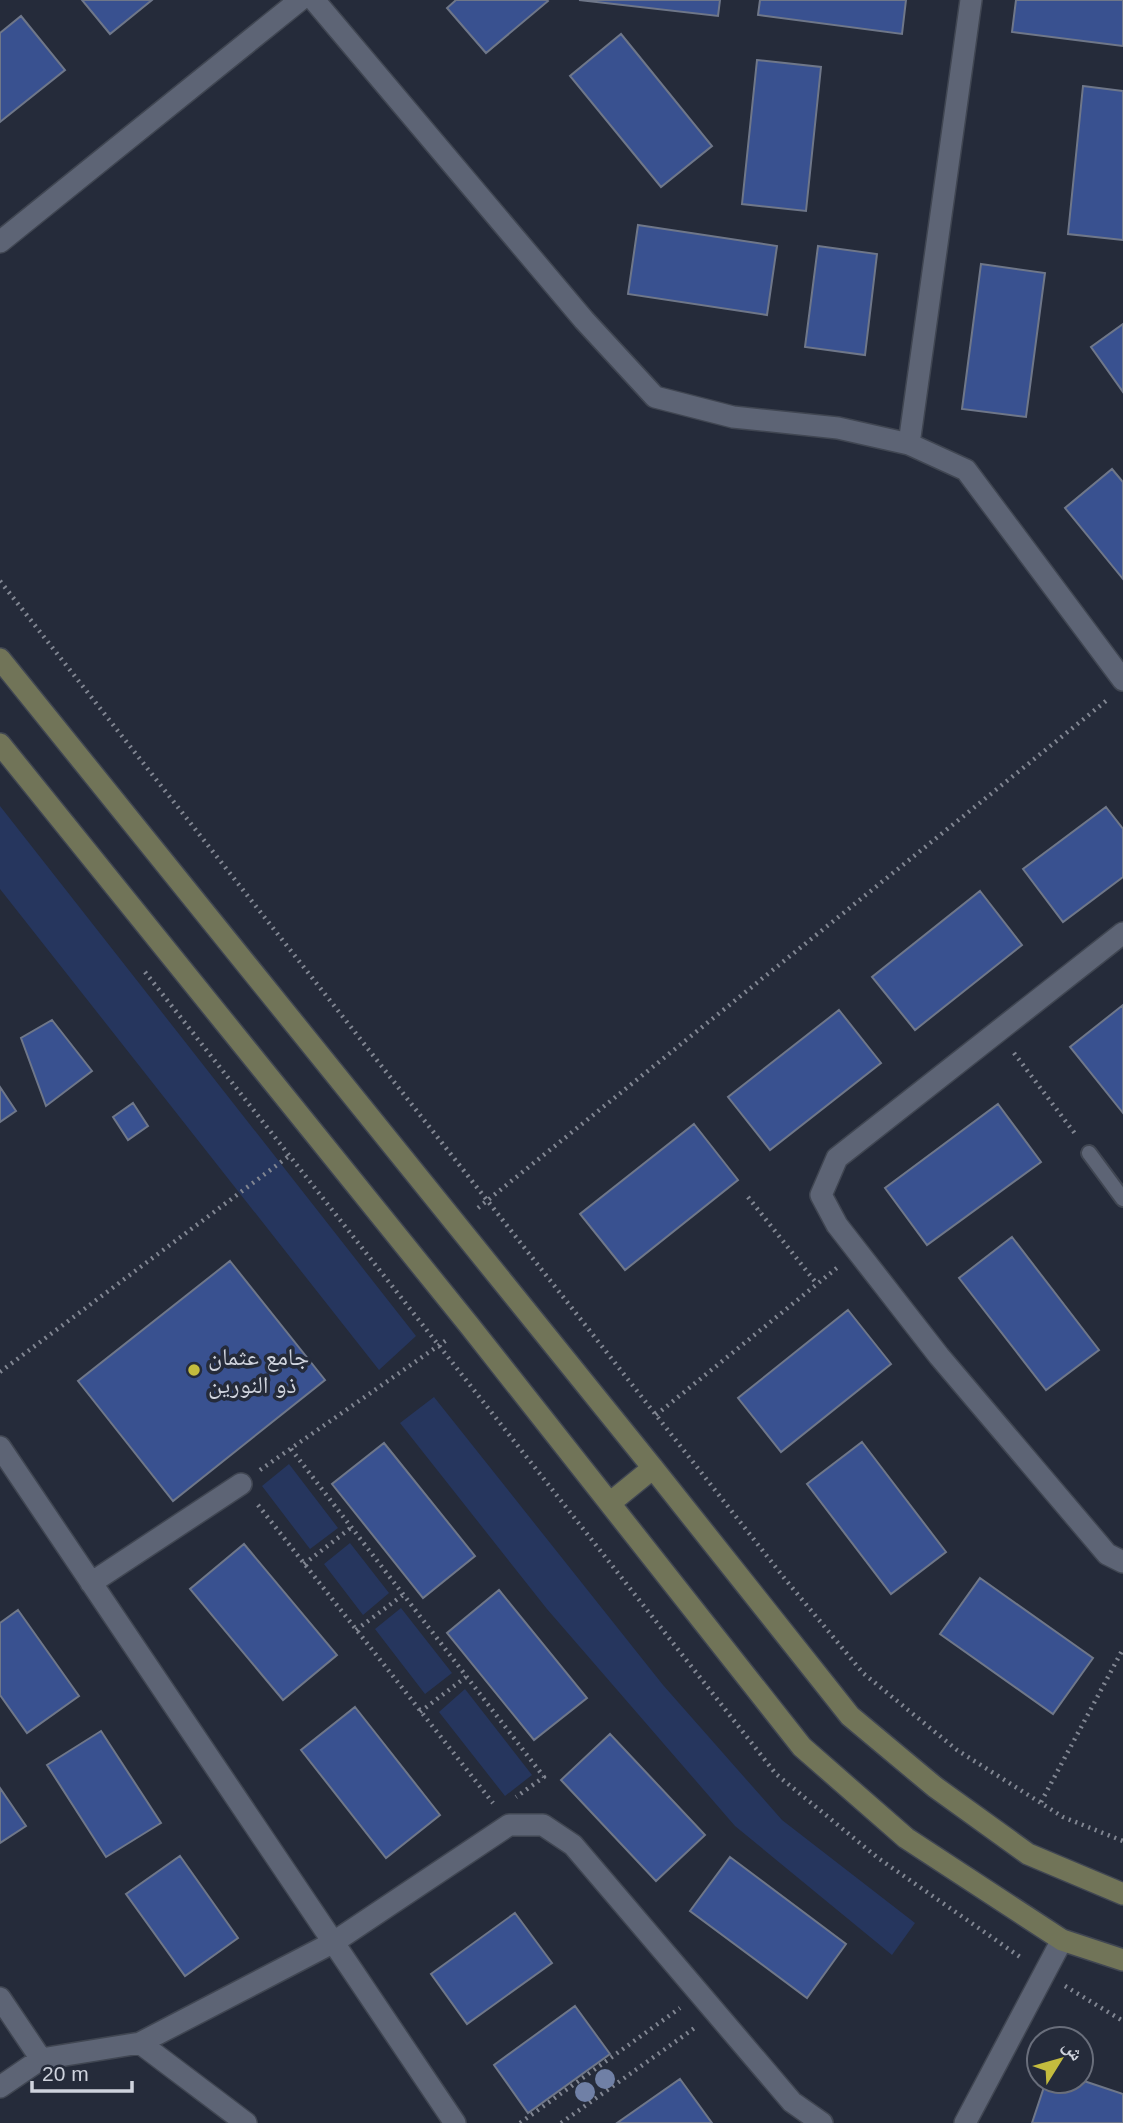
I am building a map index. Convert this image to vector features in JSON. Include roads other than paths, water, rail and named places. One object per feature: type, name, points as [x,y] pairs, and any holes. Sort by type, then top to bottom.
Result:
[{"type":"street","points":[[0,242],[300,0]]},
{"type":"street","points":[[314,0],[584,320],[655,397],[733,417],[838,428],[909,444],[966,470],[1118,688]]},
{"type":"street","points":[[909,444],[971,0]]},
{"type":"street","points":[[0,659],[850,1716],[935,1787],[1028,1853],[1123,1894]]},
{"type":"street","points":[[0,744],[469,1325],[802,1747],[906,1838],[1062,1940],[1123,1960]]},
{"type":"street","points":[[1123,933],[837,1158],[821,1195],[837,1225],[939,1356],[1107,1554],[1123,1562]]},
{"type":"street","points":[[0,1447],[455,2123]]},
{"type":"street","points":[[610,1503],[653,1468]]},
{"type":"street","points":[[91,1583],[241,1484]]},
{"type":"street","points":[[0,2087],[41,2059],[140,2043],[334,1942],[503,1817],[543,1825],[573,1845],[792,2102],[822,2123]]},
{"type":"street","points":[[965,2123],[1062,1940]]},
{"type":"street","points":[[0,1998],[41,2059]]},
{"type":"street","points":[[140,2043],[246,2123]]},
{"type":"lane","points":[[1089,1153],[1123,1199]]},
{"type":"place","name":"جامع عثمان ذو النورين","points":[[194,1370]]}]
